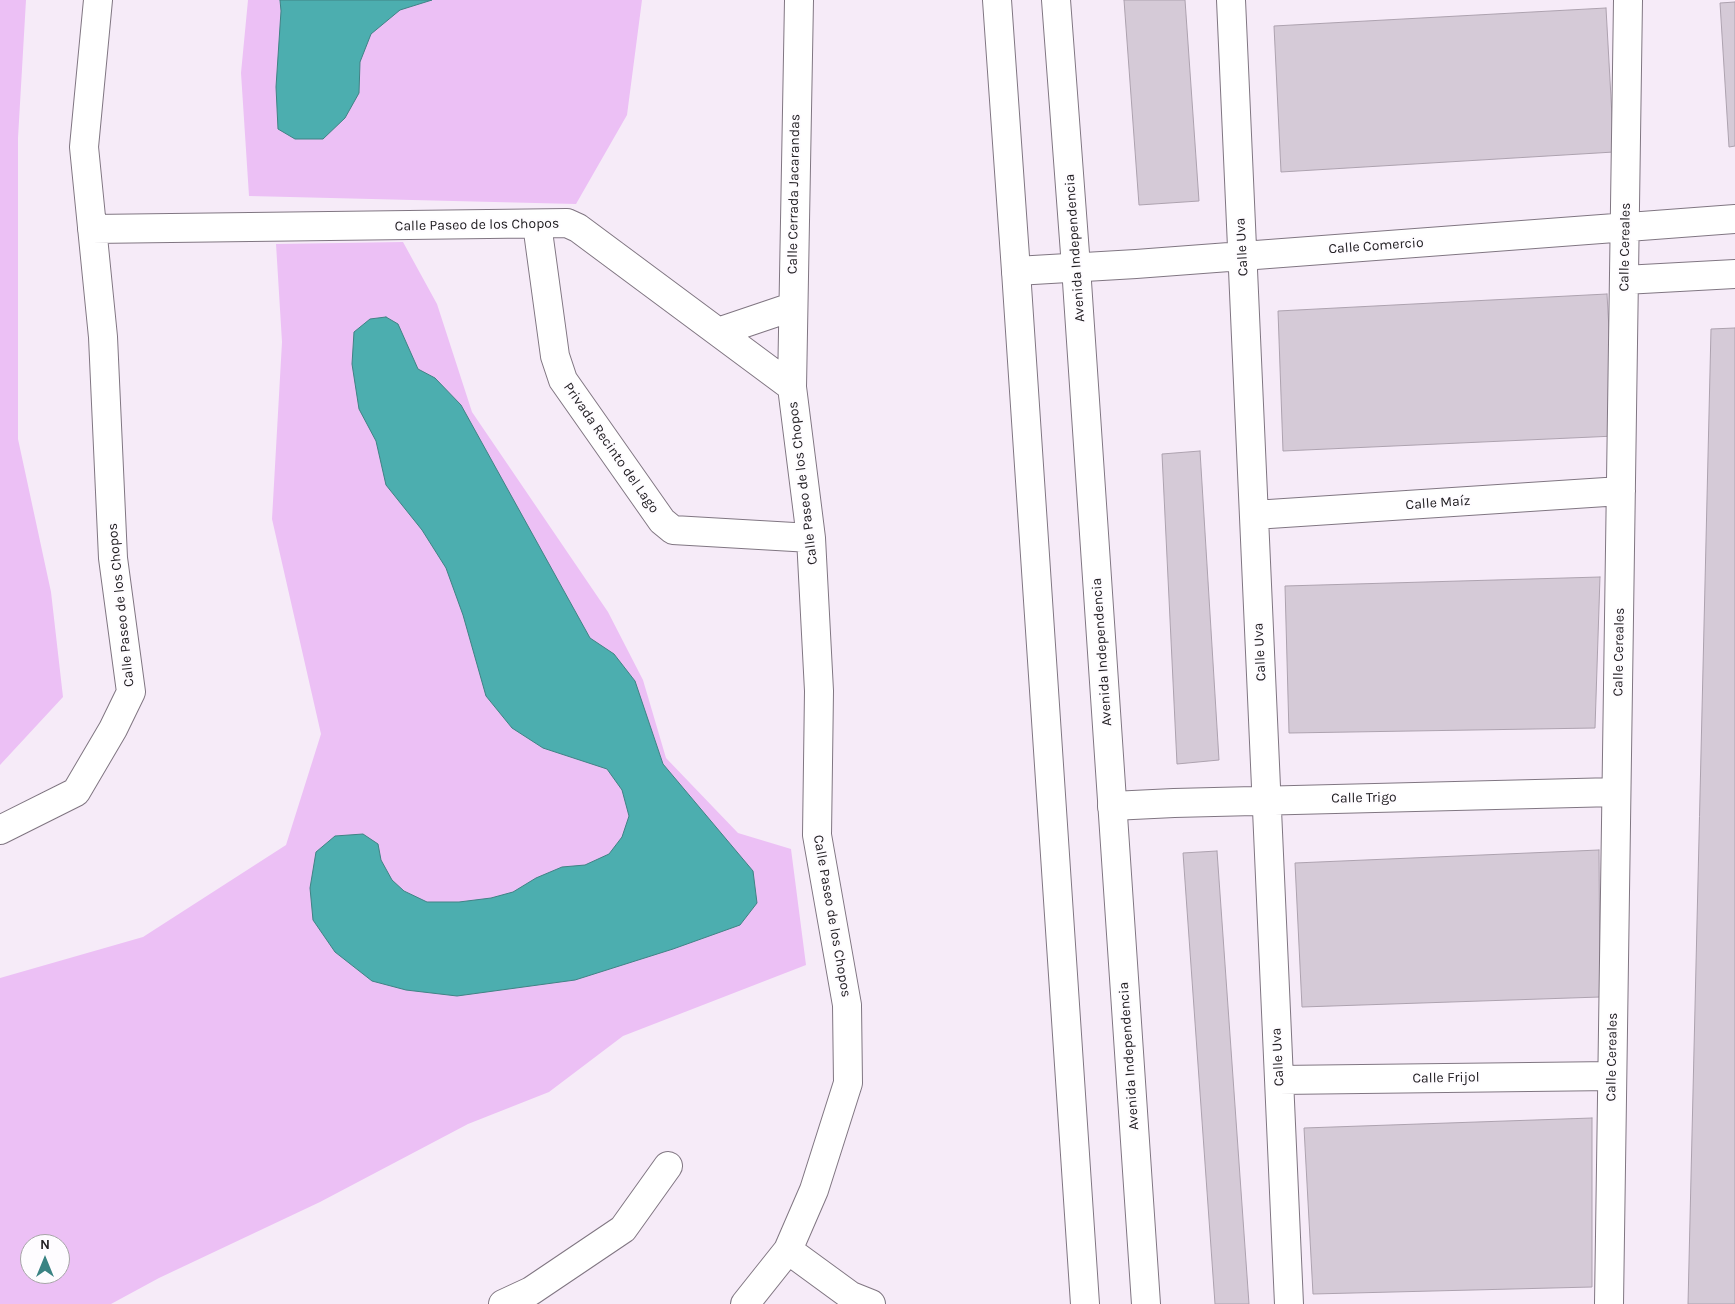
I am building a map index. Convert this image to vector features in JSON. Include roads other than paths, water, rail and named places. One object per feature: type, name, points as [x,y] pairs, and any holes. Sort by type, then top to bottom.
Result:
[{"type":"street","name":"Calle Paseo de los Chopos","points":[[0,830],[76,792],[113,729],[130,692],[113,558],[103,337],[84,147],[98,0]]},
{"type":"street","name":"Calle Cerrada Jacarandas","points":[[792,387],[798,0]]},
{"type":"street","points":[[997,0],[1085,1304]]},
{"type":"street","name":"Avenida Independencia","points":[[1056,0],[1076,267],[1146,1304]]},
{"type":"street","name":"Calle Uva","points":[[1231,0],[1290,1304]]},
{"type":"street","name":"Calle Cereales","points":[[1608,1304],[1628,0]]},
{"type":"street","name":"Calle Comercio","points":[[1016,271],[1735,219]]},
{"type":"street","name":"Calle Paseo de los Chopos","points":[[92,229],[567,223],[578,228],[792,387],[811,538],[819,691],[817,835],[847,1005],[848,1083],[814,1190],[788,1250],[745,1304]]},
{"type":"street","name":"Privada Recinto del Lago","points":[[537,224],[555,356],[564,380],[662,521],[674,530],[811,538]]},
{"type":"street","points":[[1624,280],[1735,274]]},
{"type":"street","points":[[718,332],[792,308]]},
{"type":"street","name":"Calle Maíz","points":[[1254,515],[1621,491]]},
{"type":"street","name":"Calle Trigo","points":[[1112,806],[1267,800],[1616,792]]},
{"type":"street","name":"Calle Frijol","points":[[1279,1080],[1612,1076]]},
{"type":"street","points":[[503,1304],[531,1292],[623,1229],[668,1166]]},
{"type":"street","points":[[788,1250],[851,1296],[871,1304]]},
{"type":"water","points":[[280,0],[432,0],[400,10],[371,34],[360,62],[359,93],[345,118],[323,139],[295,139],[278,129],[276,87],[281,11]]},
{"type":"water","points":[[386,317],[398,324],[418,369],[435,378],[461,405],[590,638],[614,654],[635,681],[663,764],[753,871],[757,903],[740,925],[673,949],[575,980],[457,996],[406,990],[372,981],[335,952],[313,920],[310,888],[316,852],[335,836],[363,834],[378,844],[381,860],[392,880],[404,891],[427,902],[459,902],[491,898],[513,892],[536,878],[562,867],[585,865],[609,854],[622,837],[629,816],[622,790],[607,769],[543,748],[512,728],[486,696],[463,615],[446,568],[422,530],[386,485],[376,441],[359,409],[352,364],[354,332],[370,319]]}]
